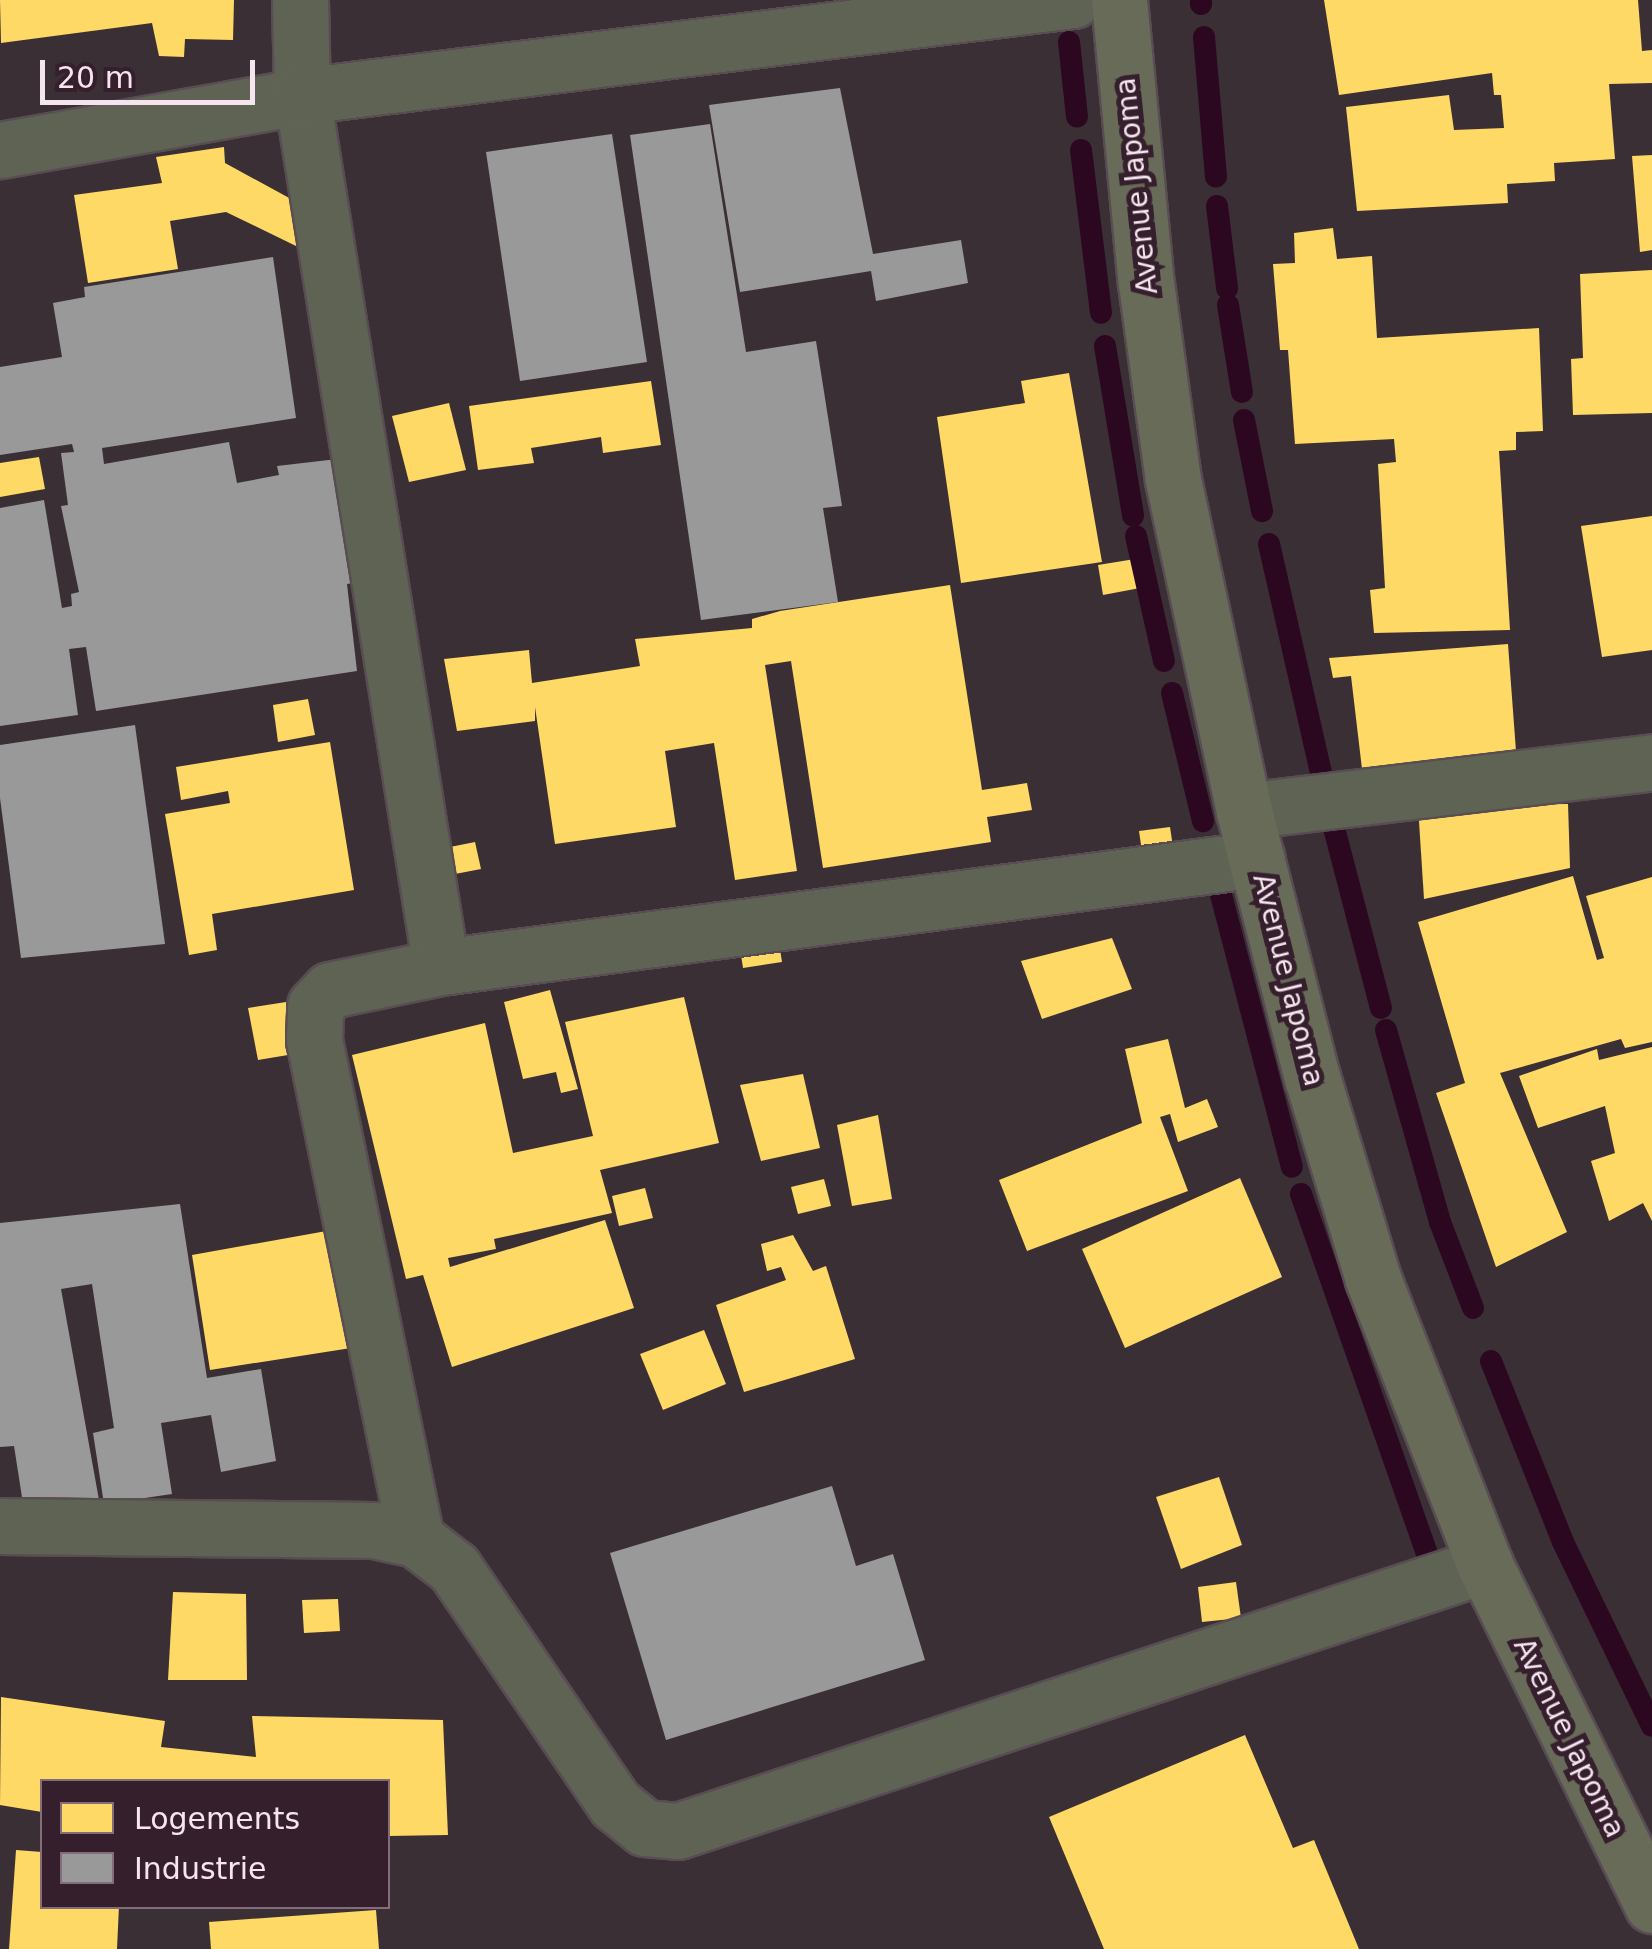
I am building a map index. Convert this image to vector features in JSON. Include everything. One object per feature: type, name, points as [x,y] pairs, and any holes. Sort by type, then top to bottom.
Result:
[{"type":"main road","name":"Avenue Japoma","points":[[1119,0],[1146,283],[1173,480],[1251,835],[1312,1077],[1373,1280],[1485,1565],[1652,1905]]},
{"type":"street","points":[[300,0],[302,96],[441,968]]},
{"type":"street","points":[[0,150],[302,96],[1073,0]]},
{"type":"street","points":[[416,1539],[314,1040],[315,1006],[330,990],[441,968],[1251,835],[1652,762]]},
{"type":"street","points":[[0,1526],[374,1530],[416,1539],[454,1568],[615,1804],[645,1828],[678,1831],[1485,1565]]},
{"type":"building: Logements","points":[[0,0],[234,0],[233,40],[185,39],[184,57],[159,56],[152,23],[1,43]]},
{"type":"building: Logements","points":[[1324,0],[1638,0],[1642,51],[1652,50],[1652,83],[1609,84],[1615,159],[1554,163],[1555,181],[1507,184],[1508,203],[1357,211],[1346,107],[1449,95],[1454,130],[1504,128],[1501,95],[1494,95],[1492,73],[1339,95]]},
{"type":"building: Logements","points":[[224,147],[225,163],[313,211],[296,246],[226,212],[170,221],[178,269],[88,283],[74,195],[162,183],[156,157]]},
{"type":"building: Logements","points":[[1652,155],[1652,250],[1640,252],[1632,156]]},
{"type":"building: Logements","points":[[1333,228],[1337,259],[1372,256],[1377,338],[1539,328],[1543,431],[1516,432],[1516,450],[1499,451],[1510,630],[1374,633],[1370,590],[1385,588],[1378,464],[1396,462],[1394,439],[1295,444],[1288,350],[1280,350],[1273,264],[1295,263],[1294,233]]},
{"type":"building: Logements","points":[[1652,270],[1652,413],[1573,415],[1571,359],[1583,358],[1580,274]]},
{"type":"building: Logements","points":[[1069,373],[1102,562],[961,583],[937,417],[1025,403],[1021,381]]},
{"type":"building: Logements","points":[[651,381],[661,445],[603,453],[601,437],[531,448],[534,463],[478,470],[469,406]]},
{"type":"building: Logements","points":[[449,403],[466,470],[409,482],[392,416]]},
{"type":"building: Logements","points":[[39,457],[45,489],[0,497],[0,463]]},
{"type":"building: Logements","points":[[1652,516],[1652,650],[1602,657],[1581,526]]},
{"type":"building: Logements","points":[[1135,559],[1140,588],[1103,595],[1098,565]]},
{"type":"building: Logements","points":[[950,585],[982,790],[1027,783],[1032,810],[987,817],[991,842],[823,868],[791,661],[765,665],[797,871],[735,880],[714,743],[665,751],[676,827],[555,844],[535,707],[535,721],[457,731],[444,659],[529,650],[532,683],[640,666],[635,639],[752,628],[752,619],[780,611]]},
{"type":"building: Logements","points":[[1508,644],[1516,751],[1362,769],[1351,676],[1333,678],[1329,658]]},
{"type":"building: Logements","points":[[308,699],[315,735],[278,742],[273,705]]},
{"type":"building: Logements","points":[[330,742],[354,890],[212,914],[217,950],[189,955],[165,814],[230,803],[228,791],[181,800],[176,767]]},
{"type":"building: Logements","points":[[1568,804],[1570,868],[1424,899],[1418,806]]},
{"type":"building: Logements","points":[[1170,827],[1173,847],[1142,852],[1139,831]]},
{"type":"building: Logements","points":[[475,842],[481,869],[455,874],[450,847]]},
{"type":"building: Logements","points":[[1573,876],[1597,960],[1604,958],[1586,896],[1652,877],[1652,1042],[1625,1048],[1621,1039],[1500,1073],[1567,1232],[1496,1267],[1436,1093],[1465,1083],[1418,922]]},
{"type":"building: Logements","points":[[778,936],[782,962],[743,968],[739,942]]},
{"type":"building: Logements","points":[[1112,938],[1132,989],[1042,1019],[1021,961]]},
{"type":"building: Logements","points":[[550,990],[578,1089],[561,1093],[556,1072],[523,1079],[504,1002]]},
{"type":"building: Logements","points":[[684,997],[719,1143],[600,1170],[612,1213],[494,1239],[496,1249],[448,1258],[450,1267],[605,1220],[634,1308],[452,1367],[423,1275],[406,1279],[352,1055],[485,1023],[513,1153],[593,1136],[565,1022]]},
{"type":"building: Logements","points":[[286,1002],[294,1054],[258,1060],[248,1008]]},
{"type":"building: Logements","points":[[1168,1039],[1185,1108],[1207,1099],[1218,1127],[1178,1142],[1170,1114],[1160,1117],[1188,1191],[1027,1251],[999,1180],[1142,1123],[1125,1049]]},
{"type":"building: Logements","points":[[1652,1047],[1652,1221],[1643,1203],[1609,1221],[1591,1161],[1615,1153],[1605,1106],[1538,1128],[1519,1076],[1597,1049],[1599,1060]]},
{"type":"building: Logements","points":[[803,1074],[820,1148],[761,1161],[740,1085]]},
{"type":"building: Logements","points":[[878,1115],[892,1199],[852,1206],[837,1125]]},
{"type":"building: Logements","points":[[1240,1178],[1282,1277],[1125,1348],[1082,1249]]},
{"type":"building: Logements","points":[[824,1179],[831,1206],[798,1214],[791,1187]]},
{"type":"building: Logements","points":[[645,1188],[653,1218],[619,1226],[612,1196]]},
{"type":"building: Logements","points":[[332,1230],[351,1348],[210,1370],[192,1255]]},
{"type":"building: Logements","points":[[793,1235],[813,1271],[826,1266],[855,1359],[744,1392],[716,1305],[786,1280],[781,1267],[767,1271],[761,1244]]},
{"type":"building: Logements","points":[[704,1330],[726,1384],[663,1410],[640,1354]]},
{"type":"building: Logements","points":[[1219,1477],[1242,1545],[1181,1569],[1156,1497]]},
{"type":"building: Logements","points":[[1236,1582],[1241,1618],[1202,1622],[1198,1587]]},
{"type":"building: Logements","points":[[173,1592],[246,1594],[247,1680],[168,1680]]},
{"type":"building: Logements","points":[[338,1599],[340,1631],[304,1633],[302,1600]]},
{"type":"building: Logements","points":[[1,1697],[165,1721],[161,1747],[256,1757],[252,1716],[443,1720],[448,1835],[390,1836],[390,1779],[40,1779],[40,1812],[0,1805]]},
{"type":"building: Logements","points":[[1245,1735],[1293,1848],[1314,1840],[1359,1949],[1104,1949],[1049,1817]]},
{"type":"building: Logements","points":[[16,1850],[40,1852],[40,1909],[119,1909],[117,1949],[9,1949]]},
{"type":"building: Logements","points":[[376,1910],[379,1949],[211,1949],[209,1922]]},
{"type":"building: Industrie","points":[[840,88],[873,254],[961,240],[968,283],[876,301],[871,271],[740,292],[709,105]]},
{"type":"building: Industrie","points":[[710,124],[746,352],[816,341],[842,506],[823,508],[838,602],[701,620],[630,135]]},
{"type":"building: Industrie","points":[[612,134],[647,362],[520,381],[486,152]]},
{"type":"building: Industrie","points":[[273,257],[296,418],[102,448],[104,464],[229,442],[237,483],[279,475],[277,466],[346,458],[366,581],[347,584],[357,671],[96,711],[86,647],[69,649],[78,715],[0,726],[0,508],[44,500],[62,608],[72,606],[71,594],[79,592],[61,506],[68,505],[61,453],[74,452],[72,444],[0,455],[0,367],[62,357],[53,303],[85,297],[84,287]]},
{"type":"building: Industrie","points":[[135,725],[165,944],[21,958],[0,798],[0,745]]},
{"type":"building: Industrie","points":[[180,1204],[207,1378],[261,1369],[276,1461],[221,1472],[211,1415],[161,1423],[172,1494],[104,1504],[93,1433],[114,1428],[92,1284],[61,1289],[99,1500],[24,1510],[14,1446],[0,1447],[0,1223]]},
{"type":"building: Industrie","points":[[832,1486],[856,1566],[893,1554],[925,1660],[666,1740],[610,1553]]},
{"type":"waterway","points":[[1204,37],[1216,176]]},
{"type":"waterway","points":[[1069,42],[1077,117]]},
{"type":"waterway","points":[[1081,150],[1101,313]]},
{"type":"waterway","points":[[1217,206],[1227,288]]},
{"type":"waterway","points":[[1228,305],[1242,392]]},
{"type":"waterway","points":[[1105,346],[1133,516]]},
{"type":"waterway","points":[[1244,420],[1262,511]]},
{"type":"waterway","points":[[1136,536],[1164,661]]},
{"type":"waterway","points":[[1269,544],[1321,772]]},
{"type":"waterway","points":[[1172,693],[1203,821]]},
{"type":"waterway","points":[[1333,824],[1381,1008]]},
{"type":"waterway","points":[[1219,887],[1292,1167]]},
{"type":"waterway","points":[[1386,1030],[1440,1222],[1473,1308]]},
{"type":"waterway","points":[[1301,1194],[1429,1559]]},
{"type":"waterway","points":[[1491,1361],[1563,1542],[1652,1726]]}]
